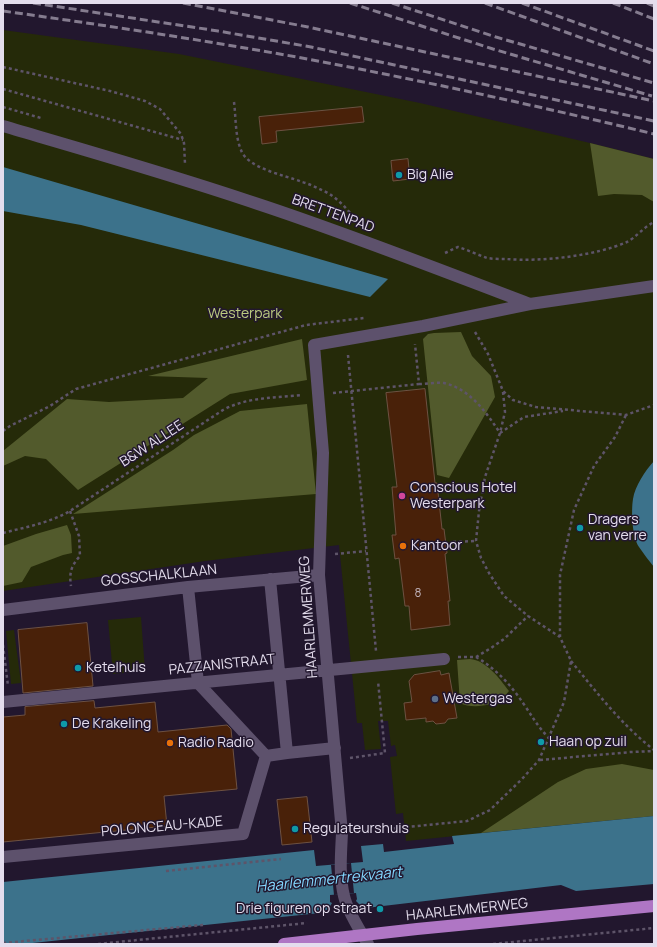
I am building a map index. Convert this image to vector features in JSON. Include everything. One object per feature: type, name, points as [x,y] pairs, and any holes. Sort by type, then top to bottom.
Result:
[{"type":"main road","name":"HAARLEMMERWEG","points":[[284,944],[365,940],[654,906]]},
{"type":"street","name":"BRETTENPAD","points":[[3,126],[259,204],[378,246],[530,304],[654,286]]},
{"type":"street","points":[[346,339],[466,318],[530,304]]},
{"type":"street","name":"HAARLEMMERWEG","points":[[346,339],[314,345],[323,453],[319,575],[342,833],[341,862],[344,897],[350,913],[365,940]]},
{"type":"street","name":"GOSSCHALKLAAN","points":[[3,610],[188,587],[319,575]]},
{"type":"street","points":[[270,579],[287,753]]},
{"type":"street","points":[[188,587],[198,683],[266,756],[287,753],[335,754]]},
{"type":"street","name":"PAZZANISTRAAT","points":[[6,702],[327,669],[444,659]]},
{"type":"street","name":"POLONCEAU-KADE","points":[[3,856],[243,834],[266,756]]},
{"type":"path","points":[[3,68],[110,91],[145,101],[160,109],[181,134],[185,164]]},
{"type":"path","points":[[3,89],[183,140]]},
{"type":"path","points":[[234,102],[241,152],[249,161],[268,170],[326,192],[344,205],[358,224]]},
{"type":"path","points":[[445,253],[458,247],[488,258],[531,260],[571,256],[608,248],[628,241],[645,227],[654,222]]},
{"type":"path","points":[[3,431],[50,406],[76,389],[306,325],[367,318]]},
{"type":"path","points":[[466,318],[488,354],[503,391],[505,412],[500,433],[485,478],[479,511],[476,541],[481,558],[489,574],[504,596],[528,616],[560,637]]},
{"type":"path","points":[[335,754],[385,753],[344,320]]},
{"type":"path","points":[[418,327],[419,384]]},
{"type":"path","name":"B&W ALLEE","points":[[3,533],[51,520],[70,511],[223,410],[246,400],[443,383],[461,390],[474,399],[500,433]]},
{"type":"path","points":[[503,391],[513,400],[536,407],[566,410],[626,415],[654,404]]},
{"type":"path","points":[[500,433],[524,417],[566,410]]},
{"type":"path","points":[[626,415],[615,437],[594,466],[574,510],[560,575],[560,637],[571,661],[605,703],[638,738],[654,751]]},
{"type":"path","points":[[70,511],[78,536],[80,556],[76,560],[70,574],[74,601]]},
{"type":"path","points":[[453,542],[476,541]]},
{"type":"path","points":[[320,555],[366,551]]},
{"type":"path","points":[[444,659],[476,657],[504,639],[528,616]]},
{"type":"path","points":[[3,645],[6,702]]},
{"type":"path","points":[[476,657],[488,664],[504,680],[523,702],[538,727],[549,738]]},
{"type":"path","points":[[342,833],[467,821],[490,810],[539,760],[564,702],[571,661]]},
{"type":"path","points":[[539,760],[654,751]]},
{"type":"path","points":[[166,871],[281,859]]},
{"type":"path","points":[[3,943],[203,925]]},
{"type":"path","points":[[493,944],[654,928]]},
{"type":"green space","name":"Westerpark","points":[[3,30],[179,54],[420,103],[654,159],[654,816],[406,841],[403,813],[396,814],[390,757],[397,756],[395,745],[391,746],[388,721],[378,721],[381,749],[365,750],[362,723],[357,723],[339,545],[205,561],[3,591]]},
{"type":"green space","points":[[590,143],[654,159],[654,202],[642,195],[614,194],[598,196]]},
{"type":"green space","points":[[461,332],[472,356],[491,376],[495,397],[449,478],[437,475],[423,339],[428,334]]},
{"type":"green space","points":[[302,339],[307,380],[230,394],[78,490],[46,459],[25,456],[3,466],[3,451],[67,399],[109,402],[183,398],[208,378],[148,376]]},
{"type":"green space","points":[[307,404],[316,494],[73,514],[194,435],[240,411]]},
{"type":"green space","points":[[67,525],[71,535],[72,553],[31,567],[22,582],[3,586],[3,546]]},
{"type":"green space","points":[[141,617],[145,671],[113,674],[108,620]]},
{"type":"green space","points":[[14,630],[21,683],[11,684],[6,631]]},
{"type":"green space","points":[[457,660],[476,660],[487,666],[501,681],[509,691],[503,698],[488,705],[482,706],[470,706],[460,703]]},
{"type":"green space","points":[[622,764],[654,770],[654,816],[481,833],[558,782],[586,769]]},
{"type":"water","points":[[3,167],[388,279],[370,297],[81,225],[3,211]]},
{"type":"water","points":[[654,461],[654,567],[637,543],[633,531],[632,510],[633,499],[638,484]]},
{"type":"water","name":"Haarlemmertrekvaart","points":[[654,816],[654,884],[576,891],[561,885],[366,908],[356,901],[356,893],[330,895],[331,905],[327,910],[320,913],[23,944],[3,944],[3,882],[314,850],[316,866],[363,862],[361,846],[383,844],[384,852],[454,844],[452,836]]},
{"type":"pier","points":[[351,863],[354,893],[334,895],[331,865]]},
{"type":"building","points":[[362,107],[364,122],[276,131],[277,142],[262,144],[259,117]]},
{"type":"building","points":[[408,159],[410,179],[393,181],[391,161]]},
{"type":"building","points":[[425,389],[435,483],[437,483],[442,529],[444,529],[447,553],[445,554],[450,601],[448,601],[450,625],[411,630],[409,606],[405,606],[399,558],[395,559],[392,535],[396,535],[392,487],[397,487],[386,393]]},
{"type":"building","name":"Ketelhuis","points":[[87,623],[93,686],[23,693],[18,630]]},
{"type":"building","points":[[440,671],[441,675],[449,673],[457,718],[448,719],[445,723],[436,724],[433,721],[426,722],[426,718],[406,720],[404,703],[412,702],[409,681],[414,675]]},
{"type":"building","points":[[94,701],[95,708],[155,702],[158,732],[227,725],[231,729],[237,789],[164,796],[167,826],[3,842],[3,717],[25,715],[25,707]]},
{"type":"building","name":"Regulateurshuis","points":[[307,797],[312,842],[282,845],[277,800]]},
{"type":"railway","points":[[33,3],[218,31],[311,47],[654,121]]},
{"type":"railway","points":[[183,3],[308,27],[654,101]]},
{"type":"railway","points":[[350,3],[493,49],[652,96]]},
{"type":"railway","points":[[392,3],[496,37],[654,83]]},
{"type":"railway","points":[[485,3],[654,64]]},
{"type":"railway","points":[[522,3],[654,51]]},
{"type":"railway","points":[[613,3],[654,19]]},
{"type":"railway","points":[[647,3],[654,6]]},
{"type":"railway","points":[[3,11],[153,33],[302,58],[479,94],[654,134]]},
{"type":"place","name":"Big Alie","points":[[399,175]]},
{"type":"place","name":"Conscious Hotel Westerpark","points":[[402,496]]},
{"type":"place","name":"Dragers van verre","points":[[580,528]]},
{"type":"place","name":"Kantoor","points":[[403,546]]},
{"type":"place","name":"Ketelhuis","points":[[78,668]]},
{"type":"place","name":"Westergas","points":[[435,699]]},
{"type":"place","name":"De Krakeling","points":[[64,724]]},
{"type":"place","name":"Haan op zuil","points":[[541,742]]},
{"type":"place","name":"Radio Radio","points":[[170,743]]},
{"type":"place","name":"Regulateurshuis","points":[[295,829]]},
{"type":"place","name":"Drie figuren op straat","points":[[380,909]]}]
